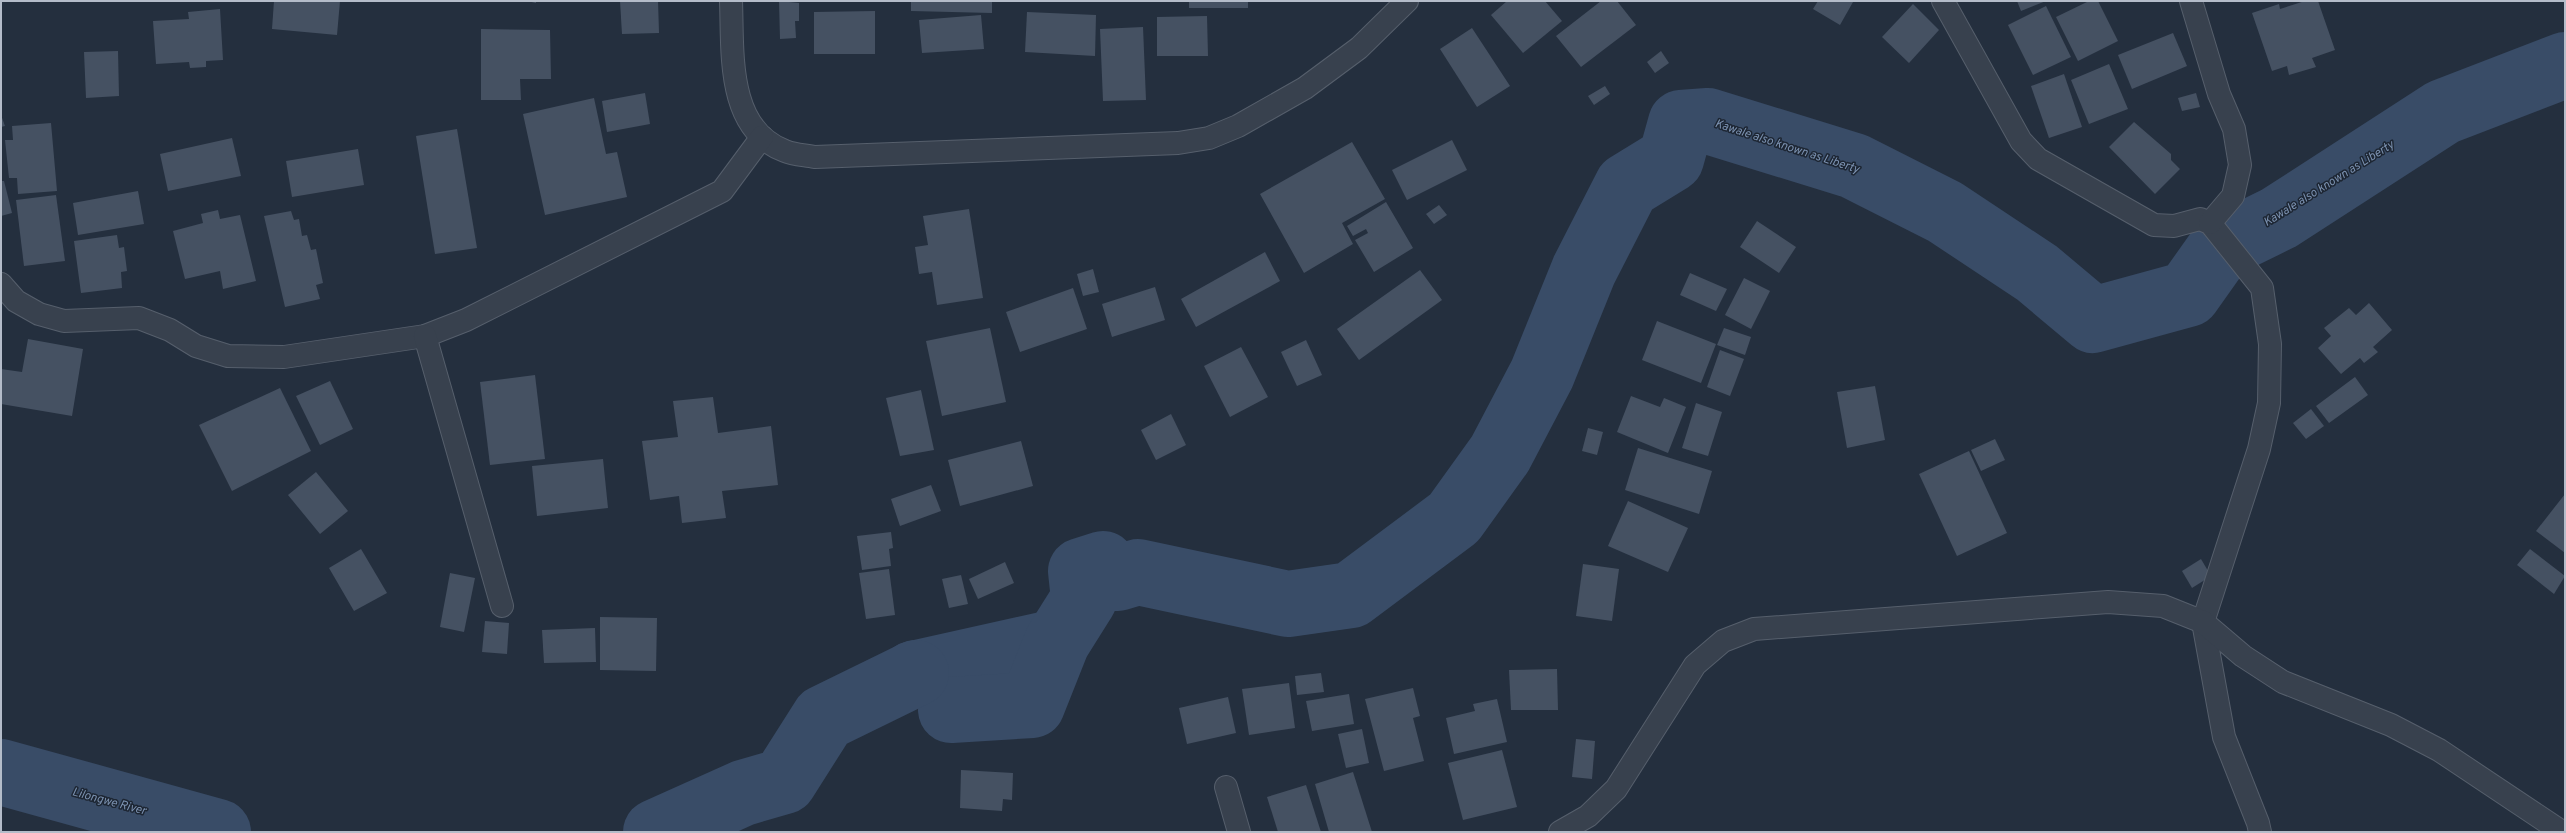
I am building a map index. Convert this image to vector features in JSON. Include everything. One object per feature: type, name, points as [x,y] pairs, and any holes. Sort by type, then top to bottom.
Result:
[{"type":"street","points":[[731,1],[734,79],[744,112],[762,137],[785,151],[815,158],[1178,143],[1209,138],[1238,126],[1305,88],[1359,48],[1407,1]]},
{"type":"street","points":[[1943,1],[2021,141],[2038,159],[2154,225],[2174,226],[2200,219],[2214,227],[2262,288],[2270,344],[2269,403],[2259,449],[2203,622],[2224,737],[2258,823],[2260,832]]},
{"type":"street","points":[[2192,1],[2219,94],[2234,129],[2240,165],[2233,196],[2214,227]]},
{"type":"street","points":[[1,284],[16,301],[40,314],[64,321],[139,318],[170,330],[196,346],[228,356],[284,357],[425,336],[466,320],[722,191],[762,137]]},
{"type":"street","points":[[425,336],[502,606]]},
{"type":"street","points":[[1560,832],[1588,816],[1616,789],[1694,665],[1723,641],[1754,629],[2108,602],[2163,606],[2203,622],[2242,656],[2283,682],[2385,722],[2439,750],[2562,832]]},
{"type":"street","points":[[1226,787],[1239,832]]},
{"type":"building","points":[[274,1],[340,1],[337,35],[272,29]]},
{"type":"building","points":[[620,1],[658,1],[659,33],[622,34]]},
{"type":"building","points":[[779,1],[799,3],[799,21],[795,21],[796,38],[780,39]]},
{"type":"building","points":[[911,1],[992,1],[992,13],[911,11]]},
{"type":"building","points":[[1189,1],[1248,1],[1248,8],[1189,8]]},
{"type":"building","points":[[1507,1],[1545,1],[1562,21],[1523,53],[1491,15]]},
{"type":"building","points":[[1601,1],[1617,1],[1636,25],[1581,67],[1556,36]]},
{"type":"building","points":[[1818,1],[1853,2],[1840,25],[1813,9]]},
{"type":"building","points":[[2017,1],[2046,1],[2021,11]]},
{"type":"building","points":[[2089,1],[2098,1],[2118,41],[2078,61],[2056,17]]},
{"type":"building","points":[[2305,1],[2318,1],[2335,50],[2312,58],[2316,67],[2289,75],[2287,66],[2272,71],[2252,13],[2279,4],[2280,9]]},
{"type":"building","points":[[1913,4],[1939,30],[1909,63],[1882,37]]},
{"type":"building","points":[[2046,6],[2071,57],[2033,75],[2008,25]]},
{"type":"building","points":[[220,9],[223,60],[206,61],[206,67],[190,68],[189,62],[156,64],[153,21],[189,19],[188,12]]},
{"type":"building","points":[[875,11],[875,54],[814,54],[814,12]]},
{"type":"building","points":[[1027,12],[1096,15],[1095,56],[1025,52]]},
{"type":"building","points":[[981,15],[984,49],[922,53],[919,20]]},
{"type":"building","points":[[1207,16],[1208,56],[1157,56],[1157,17]]},
{"type":"building","points":[[1143,27],[1146,100],[1103,101],[1100,29]]},
{"type":"building","points":[[1472,28],[1510,86],[1477,107],[1440,49]]},
{"type":"building","points":[[481,29],[550,30],[551,79],[520,79],[521,100],[481,100]]},
{"type":"building","points":[[2173,33],[2187,66],[2132,89],[2118,55]]},
{"type":"building","points":[[118,51],[119,96],[86,98],[84,52]]},
{"type":"building","points":[[1661,51],[1669,63],[1655,73],[1647,62]]},
{"type":"building","points":[[2109,64],[2128,109],[2089,124],[2071,80]]},
{"type":"building","points":[[2064,74],[2082,127],[2049,138],[2031,86]]},
{"type":"building","points":[[1605,86],[1610,94],[1594,105],[1588,96]]},
{"type":"building","points":[[645,93],[650,124],[607,132],[602,101]]},
{"type":"building","points":[[2196,93],[2200,107],[2182,111],[2178,98]]},
{"type":"building","points":[[594,98],[606,154],[617,152],[627,197],[545,215],[523,114]]},
{"type":"building","points":[[1,115],[5,126],[1,127]]},
{"type":"building","points":[[2134,122],[2171,154],[2171,160],[2180,169],[2155,194],[2109,147]]},
{"type":"building","points":[[51,123],[57,191],[18,194],[17,178],[9,178],[5,140],[13,140],[12,126]]},
{"type":"building","points":[[457,129],[477,248],[435,254],[416,136]]},
{"type":"building","points":[[232,138],[241,176],[168,191],[160,154]]},
{"type":"building","points":[[1452,140],[1467,170],[1407,200],[1392,170]]},
{"type":"building","points":[[1352,142],[1385,199],[1342,223],[1353,244],[1304,273],[1260,194]]},
{"type":"building","points":[[358,149],[364,185],[292,197],[286,161]]},
{"type":"building","points":[[1,181],[4,181],[12,213],[1,216]]},
{"type":"building","points":[[138,191],[144,224],[78,235],[73,203]]},
{"type":"building","points":[[56,195],[65,261],[24,266],[16,200]]},
{"type":"building","points":[[1386,202],[1413,248],[1374,272],[1355,240],[1368,233],[1366,229],[1353,236],[1347,226]]},
{"type":"building","points":[[1439,205],[1447,215],[1434,224],[1426,214]]},
{"type":"building","points":[[969,209],[983,298],[937,305],[932,272],[919,274],[915,247],[928,245],[923,216]]},
{"type":"building","points":[[218,210],[220,219],[240,215],[256,281],[223,289],[220,271],[185,279],[173,231],[203,223],[201,214]]},
{"type":"building","points":[[291,211],[294,220],[299,219],[302,236],[307,235],[311,250],[316,249],[323,283],[316,285],[320,299],[285,307],[264,216]]},
{"type":"building","points":[[1757,221],[1796,247],[1779,273],[1740,247]]},
{"type":"building","points":[[117,235],[119,248],[124,247],[127,271],[121,272],[122,288],[81,293],[74,241]]},
{"type":"building","points":[[1265,252],[1280,281],[1196,327],[1181,299]]},
{"type":"building","points":[[1093,269],[1099,292],[1083,296],[1077,274]]},
{"type":"building","points":[[1420,270],[1442,300],[1359,360],[1337,329]]},
{"type":"building","points":[[1690,273],[1727,289],[1716,311],[1680,295]]},
{"type":"building","points":[[1744,278],[1770,291],[1751,329],[1725,315]]},
{"type":"building","points":[[1155,287],[1165,320],[1112,337],[1102,304]]},
{"type":"building","points":[[1073,288],[1087,329],[1020,352],[1006,312]]},
{"type":"building","points":[[2369,303],[2392,330],[2373,347],[2378,352],[2364,363],[2360,358],[2341,374],[2318,348],[2331,336],[2324,328],[2349,308],[2356,315]]},
{"type":"building","points":[[1657,321],[1716,344],[1701,383],[1642,360]]},
{"type":"building","points":[[990,328],[1006,402],[942,416],[926,341]]},
{"type":"building","points":[[1724,328],[1751,337],[1745,355],[1717,345]]},
{"type":"building","points":[[28,339],[83,349],[72,416],[1,404],[1,369],[22,372]]},
{"type":"building","points":[[1306,340],[1322,375],[1297,386],[1281,352]]},
{"type":"building","points":[[1241,347],[1268,397],[1230,417],[1204,366]]},
{"type":"building","points":[[1720,350],[1744,359],[1730,396],[1707,387]]},
{"type":"building","points":[[535,375],[545,459],[490,465],[480,382]]},
{"type":"building","points":[[2355,377],[2368,395],[2329,423],[2316,406]]},
{"type":"building","points":[[330,381],[353,429],[320,445],[296,396]]},
{"type":"building","points":[[1875,386],[1885,440],[1847,448],[1837,392]]},
{"type":"building","points":[[280,388],[311,451],[232,491],[199,425]]},
{"type":"building","points":[[921,390],[934,450],[900,456],[886,398]]},
{"type":"building","points":[[1631,396],[1660,407],[1664,398],[1686,407],[1668,453],[1617,432]]},
{"type":"building","points":[[713,397],[718,433],[771,426],[778,485],[722,491],[726,518],[682,523],[679,496],[650,500],[642,441],[678,437],[673,401]]},
{"type":"building","points":[[1696,403],[1722,412],[1708,456],[1682,448]]},
{"type":"building","points":[[2311,409],[2324,426],[2306,439],[2293,423]]},
{"type":"building","points":[[1171,414],[1186,445],[1156,460],[1141,430]]},
{"type":"building","points":[[1588,428],[1603,432],[1597,455],[1582,451]]},
{"type":"building","points":[[1995,439],[2005,460],[1981,471],[1971,450]]},
{"type":"building","points":[[1021,441],[1033,486],[960,506],[948,460]]},
{"type":"building","points":[[1638,448],[1712,471],[1699,514],[1625,490]]},
{"type":"building","points":[[1969,451],[2007,533],[1957,556],[1919,474]]},
{"type":"building","points":[[603,459],[608,508],[537,516],[532,466]]},
{"type":"building","points":[[316,472],[348,511],[320,534],[288,495]]},
{"type":"building","points":[[931,485],[941,511],[900,526],[891,499]]},
{"type":"building","points":[[2565,494],[2565,553],[2536,531]]},
{"type":"building","points":[[1628,501],[1688,528],[1668,572],[1608,546]]},
{"type":"building","points":[[891,532],[893,548],[889,549],[891,566],[862,570],[857,536]]},
{"type":"building","points":[[361,549],[387,593],[354,611],[329,568]]},
{"type":"building","points":[[2530,549],[2565,576],[2554,594],[2517,565]]},
{"type":"building","points":[[2201,559],[2211,576],[2192,588],[2182,571]]},
{"type":"building","points":[[1005,562],[1014,583],[978,599],[969,579]]},
{"type":"building","points":[[1583,564],[1619,569],[1612,621],[1576,616]]},
{"type":"building","points":[[889,569],[895,615],[866,619],[859,573]]},
{"type":"building","points":[[450,573],[475,578],[464,632],[440,627]]},
{"type":"building","points":[[961,575],[968,604],[949,608],[942,579]]},
{"type":"building","points":[[600,617],[657,618],[656,671],[600,670]]},
{"type":"building","points":[[485,621],[509,623],[507,654],[482,652]]},
{"type":"building","points":[[595,628],[596,662],[544,663],[542,630]]},
{"type":"building","points":[[1557,669],[1558,710],[1511,710],[1509,670]]},
{"type":"building","points":[[1321,673],[1324,692],[1297,695],[1295,676]]},
{"type":"building","points":[[1289,683],[1295,728],[1249,735],[1242,689]]},
{"type":"building","points":[[1413,688],[1420,716],[1413,718],[1424,761],[1384,771],[1365,699]]},
{"type":"building","points":[[1349,694],[1354,724],[1312,731],[1306,701]]},
{"type":"building","points":[[1228,697],[1236,733],[1187,744],[1179,708]]},
{"type":"building","points":[[1497,699],[1507,742],[1454,754],[1446,718],[1475,711],[1473,704]]},
{"type":"building","points":[[1362,729],[1369,763],[1346,768],[1338,734]]},
{"type":"building","points":[[1576,739],[1595,741],[1592,779],[1572,777]]},
{"type":"building","points":[[1502,750],[1517,807],[1463,820],[1448,763]]},
{"type":"building","points":[[961,770],[1013,773],[1012,800],[1003,799],[1002,811],[960,808]]},
{"type":"building","points":[[1353,772],[1372,832],[1329,832],[1315,784]]},
{"type":"building","points":[[1306,785],[1321,832],[1278,832],[1267,797]]},
{"type":"waterway","name":"Kawale also known as Liberty","points":[[951,710],[1032,705],[1057,642],[1084,599],[1081,571],[1103,564],[1118,578],[1138,572],[1288,604],[1351,595],[1454,518],[1500,454],[1542,374],[1584,270],[1627,186],[1671,159],[1681,123],[1708,121],[1854,166],[1945,212],[2037,273],[2093,320],[2188,294],[2222,246],[2279,218],[2443,112],[2565,65]]},
{"type":"waterway","points":[[913,674],[1057,642]]},
{"type":"waterway","name":"Kawale also known as Liberty","points":[[656,832],[743,793],[784,781],[824,718],[916,673]]},
{"type":"waterway","name":"Lilongwe River","points":[[1,772],[218,832]]}]
